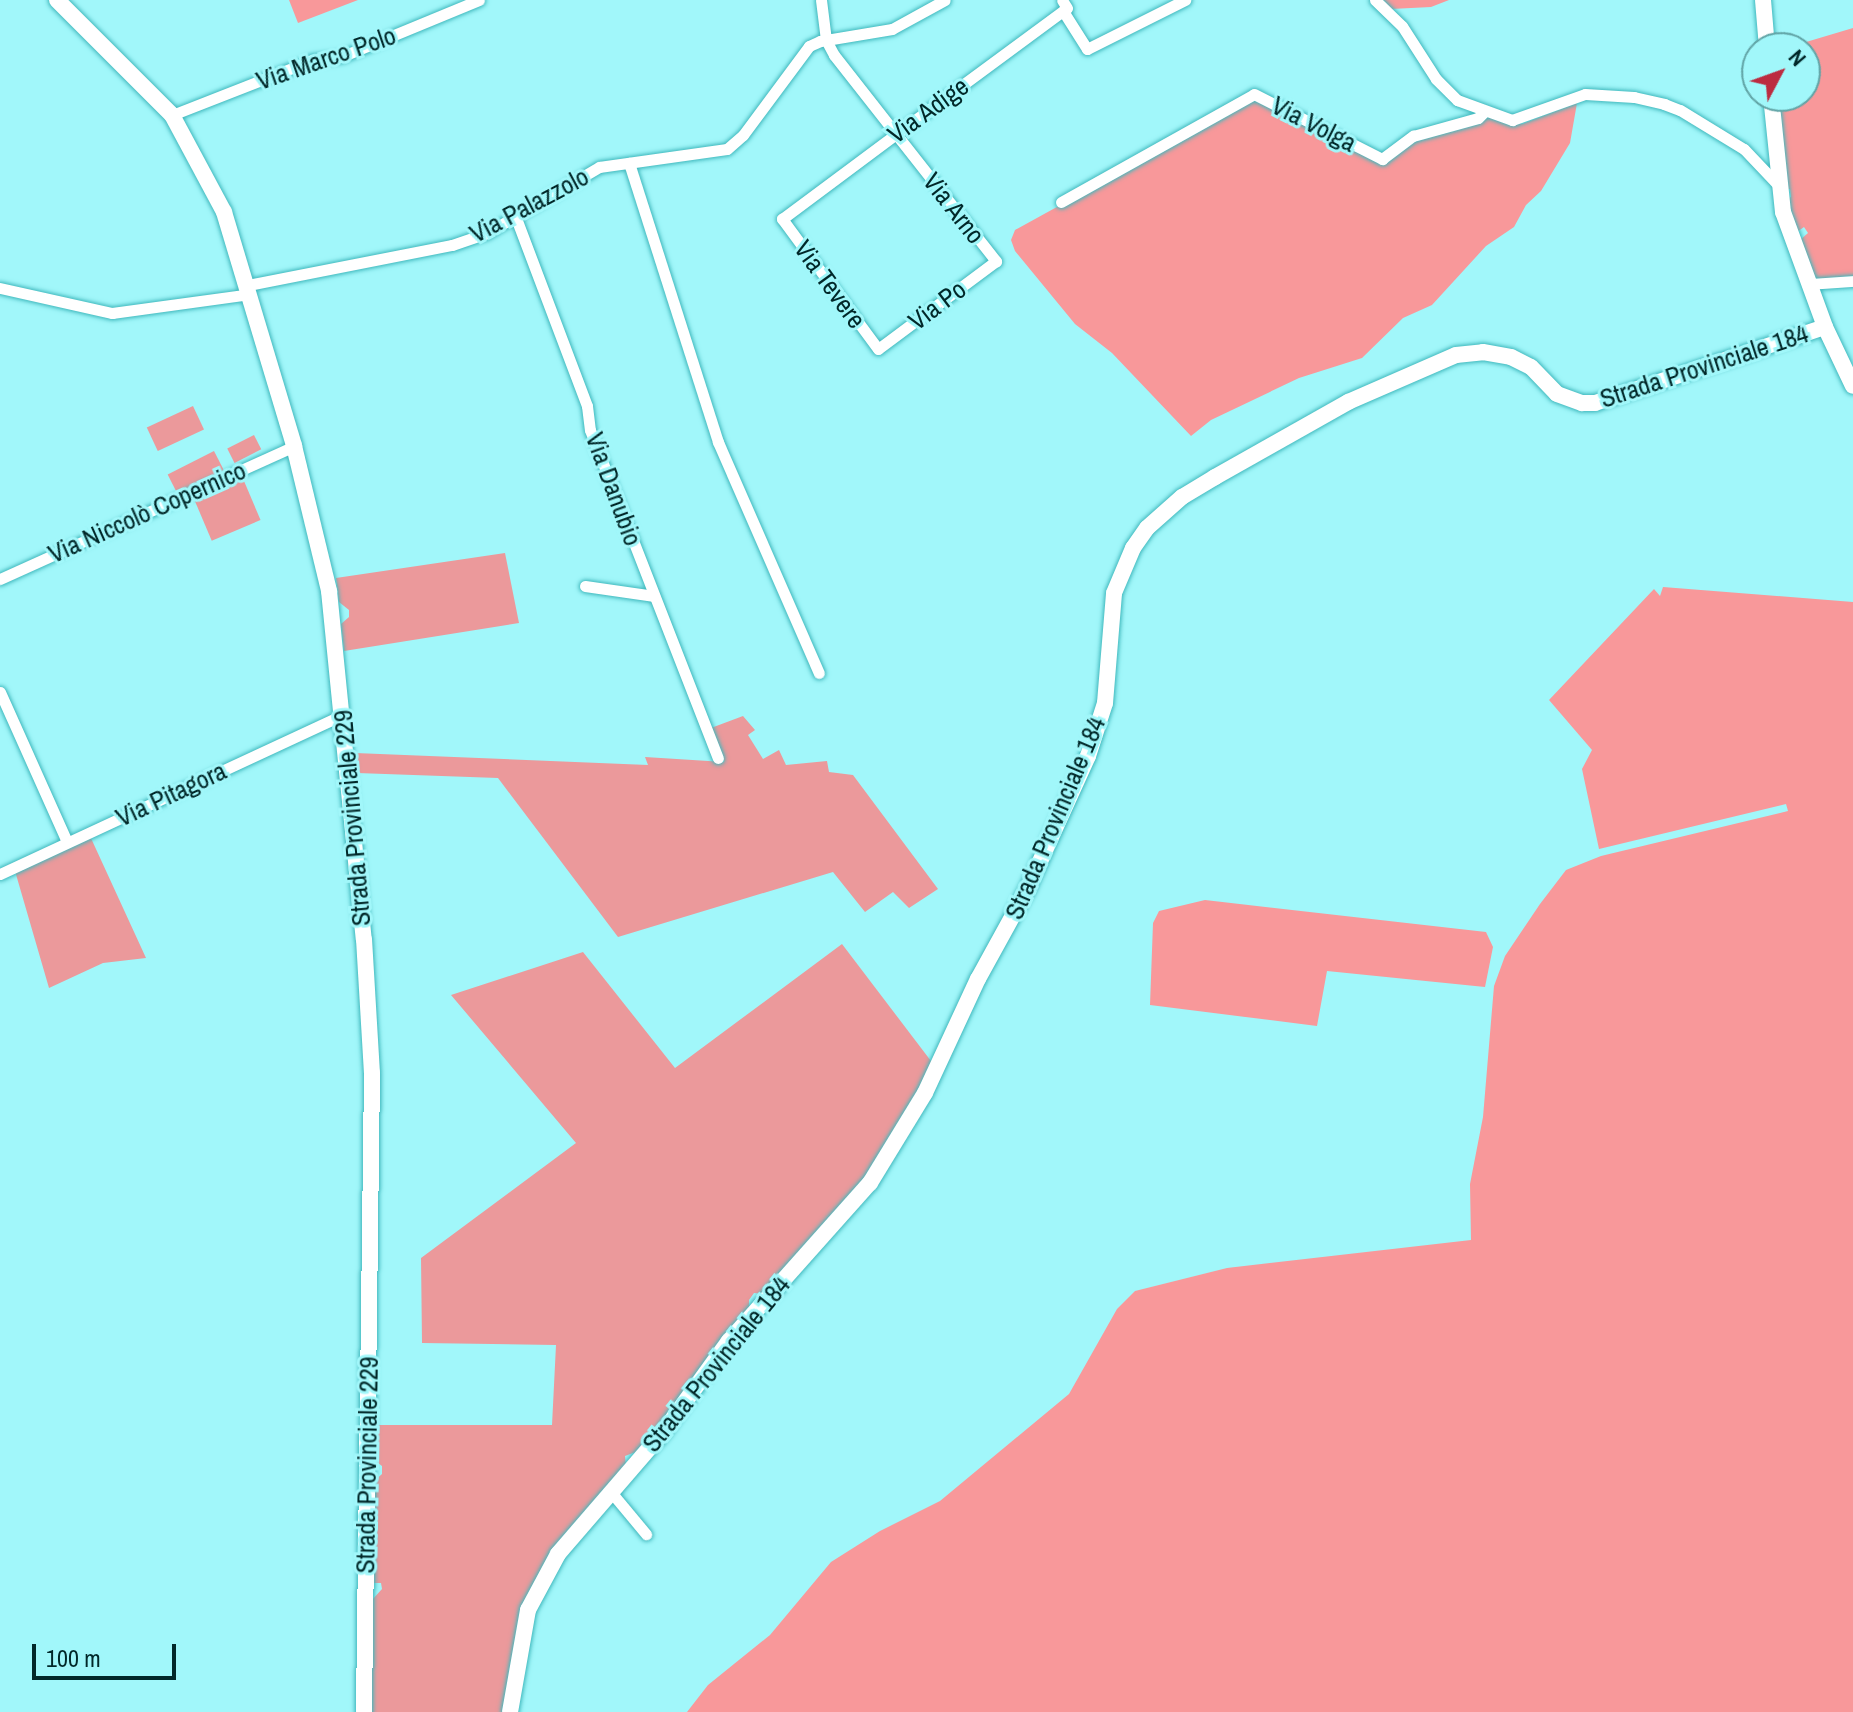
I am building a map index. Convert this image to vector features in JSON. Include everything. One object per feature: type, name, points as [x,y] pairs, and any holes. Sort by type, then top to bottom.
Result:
[{"type":"street","name":"Strada Provinciale 229","points":[[57,0],[172,115],[224,212],[294,446],[329,591],[343,715],[372,1073],[364,1712]]},
{"type":"street","name":"Via Marco Polo","points":[[172,115],[312,60],[343,56],[479,0]]},
{"type":"street","points":[[821,0],[826,40]]},
{"type":"street","name":"Via Palazzolo","points":[[0,288],[112,313],[168,308],[452,245],[487,233],[516,218],[586,172],[727,149],[743,135],[802,53],[826,40],[892,29],[945,0]]},
{"type":"street","points":[[1062,6],[1087,49],[1185,0]]},
{"type":"street","points":[[1375,0],[1402,26],[1436,79],[1457,100],[1512,120],[1595,93],[1664,104],[1680,110],[1744,149],[1778,185]]},
{"type":"street","points":[[1763,0],[1766,32]]},
{"type":"street","name":"Via Adige","points":[[782,219],[1062,6]]},
{"type":"street","name":"Via Arno","points":[[826,40],[996,261]]},
{"type":"street","name":"Via Volga","points":[[1061,202],[1254,94],[1382,159],[1413,136],[1478,118],[1484,112]]},
{"type":"street","points":[[1772,112],[1783,212],[1825,327],[1853,386]]},
{"type":"street","points":[[629,163],[718,442],[819,673]]},
{"type":"street","name":"Via Danubio","points":[[516,218],[587,406],[590,430],[718,758]]},
{"type":"street","name":"Via Tevere","points":[[782,219],[878,349]]},
{"type":"street","name":"Via Po","points":[[878,349],[996,261]]},
{"type":"street","points":[[1809,284],[1853,281]]},
{"type":"street","name":"Strada Provinciale 184","points":[[510,1712],[528,1610],[558,1554],[664,1431],[729,1341],[870,1183],[925,1093],[978,979],[1027,890],[1088,756],[1105,703],[1114,593],[1133,548],[1158,517],[1195,488],[1348,402],[1456,355],[1483,352],[1511,357],[1531,367],[1557,394],[1582,403],[1595,403],[1825,327]]},
{"type":"street","name":"Via Niccolò Copernico","points":[[0,579],[294,446]]},
{"type":"street","points":[[585,586],[654,596]]},
{"type":"street","points":[[0,692],[67,842]]},
{"type":"street","name":"Via Pitagora","points":[[0,874],[343,715]]},
{"type":"street","points":[[611,1492],[646,1534]]},
{"type":"shaded area","points":[[289,0],[358,0],[298,23]]},
{"type":"shaded area","points":[[1383,0],[1449,0],[1431,7],[1391,9]]},
{"type":"shaded area","points":[[1853,28],[1853,276],[1816,279],[1800,240],[1808,233],[1804,227],[1797,232],[1786,200],[1791,197],[1790,189],[1786,189],[1780,112],[1821,112],[1821,38]]},
{"type":"shaded area","points":[[1253,99],[1381,164],[1416,140],[1488,117],[1522,124],[1577,103],[1570,143],[1541,191],[1526,205],[1514,227],[1486,246],[1432,305],[1403,318],[1362,358],[1299,378],[1211,420],[1191,436],[1112,353],[1075,324],[1015,251],[1011,240],[1015,230]]},
{"type":"shaded area","points":[[193,406],[204,430],[158,451],[147,428]]},
{"type":"shaded area","points":[[254,435],[261,449],[235,463],[227,449]]},
{"type":"shaded area","points":[[214,451],[224,471],[178,494],[168,475]]},
{"type":"shaded area","points":[[241,474],[261,520],[212,541],[192,495]]},
{"type":"shaded area","points":[[505,553],[519,623],[344,651],[341,624],[349,617],[349,610],[339,602],[336,578]]},
{"type":"shaded area","points":[[1663,587],[1853,602],[1853,1712],[687,1712],[708,1685],[770,1635],[831,1562],[880,1531],[940,1501],[1069,1394],[1117,1309],[1135,1291],[1227,1268],[1471,1240],[1470,1184],[1483,1117],[1494,986],[1505,956],[1540,904],[1566,870],[1601,856],[1788,811],[1786,804],[1599,849],[1582,769],[1592,750],[1549,700],[1654,589],[1660,596]]},
{"type":"shaded area","points":[[743,716],[755,730],[748,735],[763,759],[779,750],[786,765],[827,761],[829,772],[853,775],[938,889],[909,908],[893,892],[865,912],[833,872],[618,937],[498,778],[357,773],[355,753],[648,765],[645,757],[724,762],[711,728]]},
{"type":"shaded area","points":[[90,836],[146,958],[103,963],[49,988],[15,871]]},
{"type":"shaded area","points":[[1205,900],[1486,932],[1493,947],[1485,987],[1327,971],[1317,1026],[1150,1005],[1153,923],[1159,911]]},
{"type":"shaded area","points":[[842,944],[934,1065],[877,1164],[763,1294],[754,1293],[749,1300],[749,1310],[641,1450],[625,1456],[626,1467],[551,1554],[505,1712],[370,1712],[372,1600],[382,1589],[381,1583],[374,1583],[373,1482],[382,1474],[382,1466],[374,1460],[374,1425],[552,1425],[556,1345],[422,1343],[421,1258],[576,1143],[451,995],[583,952],[675,1068]]}]
